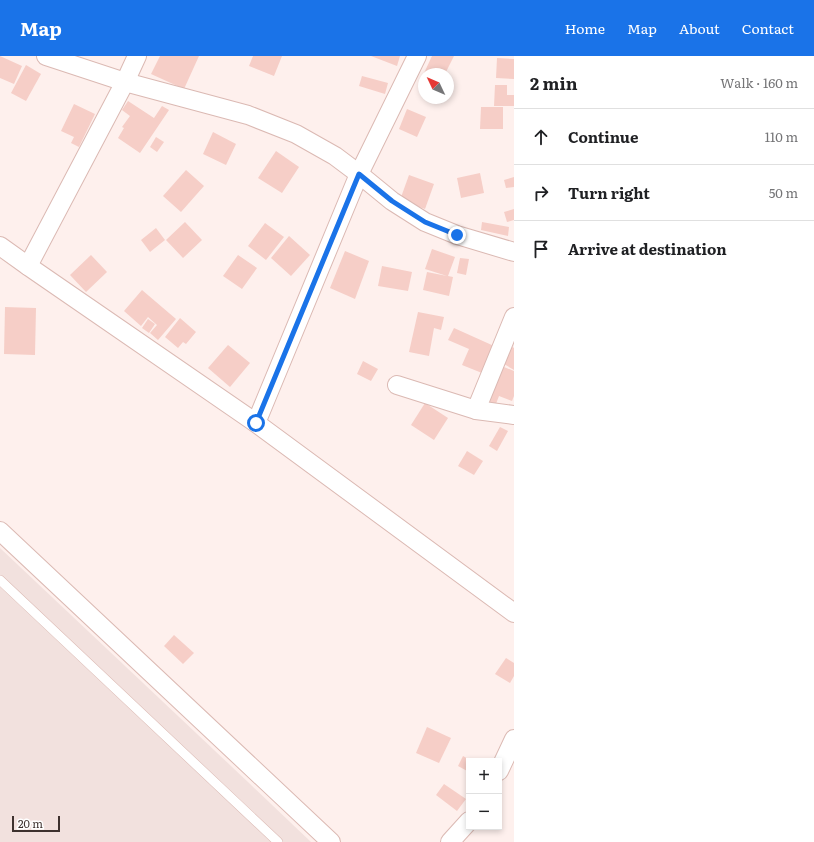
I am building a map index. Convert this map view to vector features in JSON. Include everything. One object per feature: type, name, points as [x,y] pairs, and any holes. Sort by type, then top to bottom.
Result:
[{"type":"street","points":[[46,56],[125,82],[248,116],[296,134],[335,156],[392,201],[425,222],[457,235],[514,252]]},
{"type":"street","points":[[28,266],[125,82],[137,56]]},
{"type":"street","points":[[256,423],[359,174],[418,56]]},
{"type":"street","points":[[0,246],[256,423],[514,613]]},
{"type":"street","points":[[476,410],[514,317]]},
{"type":"street","points":[[398,385],[476,410],[514,415]]},
{"type":"street","points":[[0,531],[331,842]]},
{"type":"street","points":[[502,765],[514,739]]},
{"type":"street","points":[[458,840],[466,825]]},
{"type":"lane","points":[[0,580],[278,842]]},
{"type":"shaded area","points":[[0,548],[249,783],[311,842],[0,842]]},
{"type":"building","points":[[0,56],[22,66],[14,84],[0,78]]},
{"type":"building","points":[[160,56],[199,56],[184,89],[151,74]]},
{"type":"building","points":[[253,56],[282,56],[274,76],[249,66]]},
{"type":"building","points":[[371,56],[400,56],[397,66]]},
{"type":"building","points":[[432,56],[454,56],[448,68],[426,68]]},
{"type":"building","points":[[497,58],[514,59],[514,79],[496,78]]},
{"type":"building","points":[[26,65],[41,74],[26,101],[11,93]]},
{"type":"building","points":[[362,76],[388,83],[385,94],[359,86]]},
{"type":"building","points":[[495,85],[507,85],[507,95],[514,95],[514,106],[494,106]]},
{"type":"building","points":[[128,101],[154,118],[162,106],[169,110],[140,153],[118,138],[124,128],[122,127],[130,116],[122,110]]},
{"type":"building","points":[[74,104],[95,114],[79,147],[71,143],[74,137],[61,131]]},
{"type":"building","points":[[481,107],[503,107],[503,129],[480,129]]},
{"type":"building","points":[[407,109],[426,117],[417,137],[399,129]]},
{"type":"building","points":[[213,132],[236,144],[226,165],[203,154]]},
{"type":"building","points":[[156,137],[164,142],[157,152],[150,147]]},
{"type":"building","points":[[276,151],[299,167],[282,193],[258,178]]},
{"type":"building","points":[[186,170],[204,186],[181,212],[163,196]]},
{"type":"building","points":[[480,173],[484,193],[461,198],[457,178]]},
{"type":"building","points":[[409,175],[434,184],[425,209],[400,200]]},
{"type":"building","points":[[514,177],[514,187],[506,188],[504,180]]},
{"type":"building","points":[[514,209],[514,220],[507,222],[504,212]]},
{"type":"building","points":[[185,222],[202,240],[183,258],[166,240]]},
{"type":"building","points":[[482,222],[509,227],[508,236],[481,230]]},
{"type":"building","points":[[265,223],[284,237],[266,260],[248,246]]},
{"type":"building","points":[[156,228],[165,240],[150,252],[141,240]]},
{"type":"building","points":[[289,236],[310,255],[291,276],[271,258]]},
{"type":"building","points":[[432,249],[455,257],[448,276],[453,277],[449,296],[423,290],[427,272],[447,276],[425,269]]},
{"type":"building","points":[[345,251],[369,261],[355,299],[330,288]]},
{"type":"building","points":[[91,255],[107,272],[86,292],[70,275]]},
{"type":"building","points":[[238,255],[257,268],[242,289],[223,276]]},
{"type":"building","points":[[460,258],[469,259],[466,275],[457,273]]},
{"type":"building","points":[[382,266],[412,272],[408,291],[378,286]]},
{"type":"building","points":[[142,290],[176,319],[158,340],[150,333],[157,325],[148,317],[141,326],[124,311]]},
{"type":"building","points":[[5,307],[36,308],[35,355],[4,354]]},
{"type":"building","points":[[418,312],[444,317],[441,330],[434,328],[429,356],[409,352]]},
{"type":"building","points":[[180,318],[196,332],[186,344],[183,342],[178,348],[165,337]]},
{"type":"building","points":[[148,319],[155,324],[149,333],[142,328]]},
{"type":"building","points":[[454,328],[494,346],[482,373],[462,365],[469,349],[448,340]]},
{"type":"building","points":[[228,345],[250,363],[230,387],[208,368]]},
{"type":"building","points":[[509,345],[514,348],[514,370],[499,361]]},
{"type":"building","points":[[363,361],[378,369],[371,381],[357,374]]},
{"type":"building","points":[[499,365],[514,371],[514,396],[512,401],[499,396],[494,409],[484,405]]},
{"type":"building","points":[[425,403],[448,418],[434,440],[411,425]]},
{"type":"building","points":[[500,427],[508,431],[497,451],[489,446]]},
{"type":"building","points":[[467,451],[483,461],[474,475],[458,466]]},
{"type":"building","points":[[174,635],[194,653],[183,664],[164,646]]},
{"type":"building","points":[[506,658],[514,663],[514,676],[510,683],[495,674]]},
{"type":"building","points":[[427,727],[451,738],[439,763],[416,753]]},
{"type":"building","points":[[463,756],[467,758],[466,770],[458,766]]},
{"type":"building","points":[[444,784],[466,799],[457,811],[436,795]]},
{"type":"route","points":[[256,423],[359,174],[392,201],[425,222],[457,235]]}]
